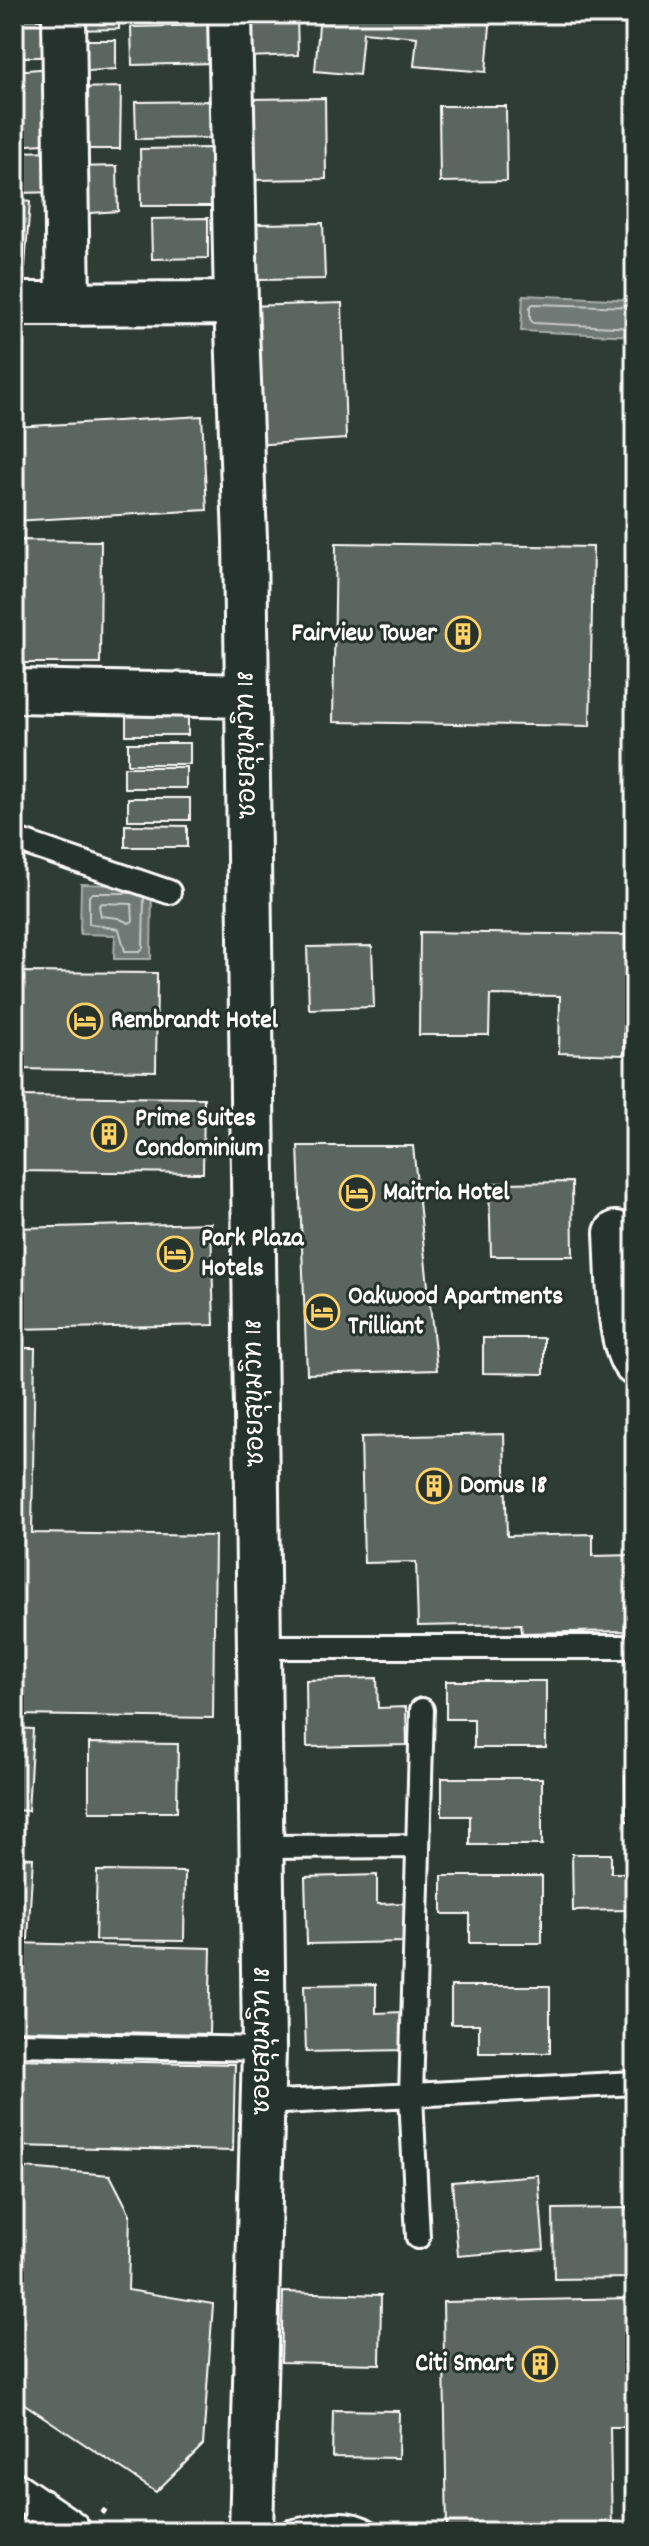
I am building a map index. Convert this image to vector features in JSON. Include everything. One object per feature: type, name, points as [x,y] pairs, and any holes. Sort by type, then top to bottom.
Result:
[{"type":"main road","points":[[14,2495],[68,2532]]},
{"type":"street","points":[[64,14],[68,304]]},
{"type":"street","name":"ซอยสุขุมวิท 18","points":[[230,14],[245,539],[264,2049],[251,2532]]},
{"type":"street","points":[[14,304],[236,303]]},
{"type":"street","points":[[14,691],[247,696]]},
{"type":"street","points":[[616,1233],[623,1330],[628,1357],[635,1364]]},
{"type":"lane","points":[[14,839],[169,892]]},
{"type":"lane","points":[[259,1647],[635,1647]]},
{"type":"lane","points":[[418,2237],[411,2096],[422,1710]]},
{"type":"lane","points":[[262,1847],[418,1846]]},
{"type":"lane","points":[[14,2044],[264,2049]]},
{"type":"lane","points":[[263,2103],[635,2083]]},
{"type":"lane","points":[[290,2532],[350,2523],[369,2532]]},
{"type":"water","points":[[523,295],[635,300],[635,336],[521,331]]},
{"type":"water","points":[[81,884],[152,886],[151,959],[114,959],[115,935],[80,934]]},
{"type":"building","points":[[71,14],[119,14],[119,29],[71,30]]},
{"type":"building","points":[[320,14],[491,14],[486,72],[414,66],[417,37],[363,32],[359,75],[315,71]]},
{"type":"building","points":[[297,16],[298,55],[248,57],[248,17]]},
{"type":"building","points":[[14,19],[42,19],[43,57],[14,57]]},
{"type":"building","points":[[215,25],[216,63],[132,65],[131,27]]},
{"type":"building","points":[[73,40],[116,40],[116,69],[74,72]]},
{"type":"building","points":[[52,68],[58,143],[14,146],[14,71]]},
{"type":"building","points":[[121,87],[120,149],[70,149],[71,88]]},
{"type":"building","points":[[325,98],[326,179],[250,180],[249,99]]},
{"type":"building","points":[[219,101],[219,138],[136,139],[135,102]]},
{"type":"building","points":[[439,106],[506,106],[507,181],[440,182]]},
{"type":"building","points":[[211,148],[212,206],[141,206],[140,149]]},
{"type":"building","points":[[58,151],[59,192],[17,193],[16,152]]},
{"type":"building","points":[[117,166],[118,211],[78,214],[77,167]]},
{"type":"building","points":[[14,199],[30,202],[25,266],[14,266]]},
{"type":"building","points":[[208,218],[208,258],[152,259],[151,219]]},
{"type":"building","points":[[323,223],[325,279],[258,280],[257,224]]},
{"type":"building","points":[[342,303],[346,439],[252,445],[247,306]]},
{"type":"building","points":[[202,416],[207,510],[14,521],[14,427]]},
{"type":"building","points":[[14,540],[101,541],[100,663],[14,663]]},
{"type":"building","name":"Fairview Tower","points":[[336,543],[593,547],[590,726],[333,722]]},
{"type":"building","points":[[126,713],[188,713],[188,735],[126,735]]},
{"type":"building","points":[[128,743],[190,743],[190,764],[128,764]]},
{"type":"building","points":[[124,767],[186,767],[186,788],[124,788]]},
{"type":"building","points":[[128,798],[190,798],[190,820],[128,820]]},
{"type":"building","points":[[125,825],[187,826],[187,847],[125,847]]},
{"type":"building","points":[[420,932],[626,935],[624,1055],[559,1053],[560,996],[490,995],[489,1035],[419,1035]]},
{"type":"building","points":[[372,946],[374,1007],[309,1009],[307,947]]},
{"type":"building","name":"Rembrandt Hotel","points":[[14,972],[157,973],[156,1071],[14,1069]]},
{"type":"building","name":"Prime Suites Condominium","points":[[14,1096],[204,1098],[203,1173],[14,1171]]},
{"type":"building","points":[[298,1146],[413,1146],[437,1370],[307,1374]]},
{"type":"building","points":[[572,1182],[573,1256],[491,1256],[489,1183]]},
{"type":"building","points":[[211,1223],[214,1325],[14,1329],[14,1228]]},
{"type":"building","points":[[483,1338],[544,1338],[544,1374],[483,1373]]},
{"type":"building","points":[[14,1348],[35,1348],[32,1533],[215,1536],[213,1718],[14,1715]]},
{"type":"building","name":"Domus 18","points":[[504,1434],[507,1536],[593,1534],[593,1556],[635,1555],[635,1620],[625,1621],[625,1631],[522,1633],[521,1624],[418,1626],[416,1562],[364,1563],[361,1437]]},
{"type":"building","points":[[377,1678],[378,1708],[406,1707],[407,1745],[307,1747],[306,1680]]},
{"type":"building","points":[[446,1681],[546,1681],[546,1748],[474,1748],[474,1719],[446,1719]]},
{"type":"building","points":[[14,1728],[33,1729],[28,1811],[14,1810]]},
{"type":"building","points":[[89,1743],[178,1744],[177,1812],[89,1812]]},
{"type":"building","points":[[635,1775],[635,1821],[626,1821],[625,1776]]},
{"type":"building","points":[[442,1778],[542,1778],[542,1845],[470,1845],[470,1816],[442,1816]]},
{"type":"building","points":[[572,1854],[611,1854],[611,1873],[635,1873],[635,1904],[627,1904],[627,1910],[573,1911]]},
{"type":"building","points":[[14,1857],[33,1858],[28,1940],[14,1939]]},
{"type":"building","points":[[97,1871],[185,1872],[184,1941],[95,1940]]},
{"type":"building","points":[[377,1875],[377,1904],[405,1903],[406,1942],[307,1944],[305,1877]]},
{"type":"building","points":[[442,1876],[542,1876],[542,1943],[470,1943],[470,1914],[442,1914]]},
{"type":"building","points":[[14,1943],[211,1948],[209,2034],[14,2030]]},
{"type":"building","points":[[376,1984],[376,2013],[404,2012],[405,2050],[306,2052],[304,1985]]},
{"type":"building","points":[[451,1986],[550,1986],[550,2053],[479,2053],[479,2024],[451,2024]]},
{"type":"building","points":[[14,2059],[235,2064],[233,2151],[14,2146]]},
{"type":"building","points":[[14,2167],[110,2175],[130,2214],[128,2290],[213,2304],[203,2445],[156,2492],[14,2397]]},
{"type":"building","points":[[538,2175],[544,2249],[458,2256],[452,2182]]},
{"type":"building","points":[[630,2208],[631,2278],[554,2279],[553,2209]]},
{"type":"building","points":[[283,2292],[381,2295],[380,2364],[281,2362]]},
{"type":"building","name":"Citi Smart","points":[[635,2298],[635,2427],[610,2427],[612,2532],[447,2532],[443,2302]]},
{"type":"building","points":[[333,2410],[399,2411],[398,2458],[332,2457]]},
{"type":"railway","points":[[14,2512],[43,2532]]},
{"type":"place","name":"Fairview Tower","points":[[463,634]]},
{"type":"place","name":"Rembrandt Hotel","points":[[85,1021]]},
{"type":"place","name":"Prime Suites Condominium","points":[[109,1134]]},
{"type":"place","name":"Maitria Hotel","points":[[357,1193]]},
{"type":"place","name":"Park Plaza Hotels","points":[[175,1254]]},
{"type":"place","name":"Oakwood Apartments Trilliant","points":[[322,1312]]},
{"type":"place","name":"Domus 18","points":[[434,1486]]},
{"type":"place","name":"Citi Smart","points":[[540,2364]]}]
